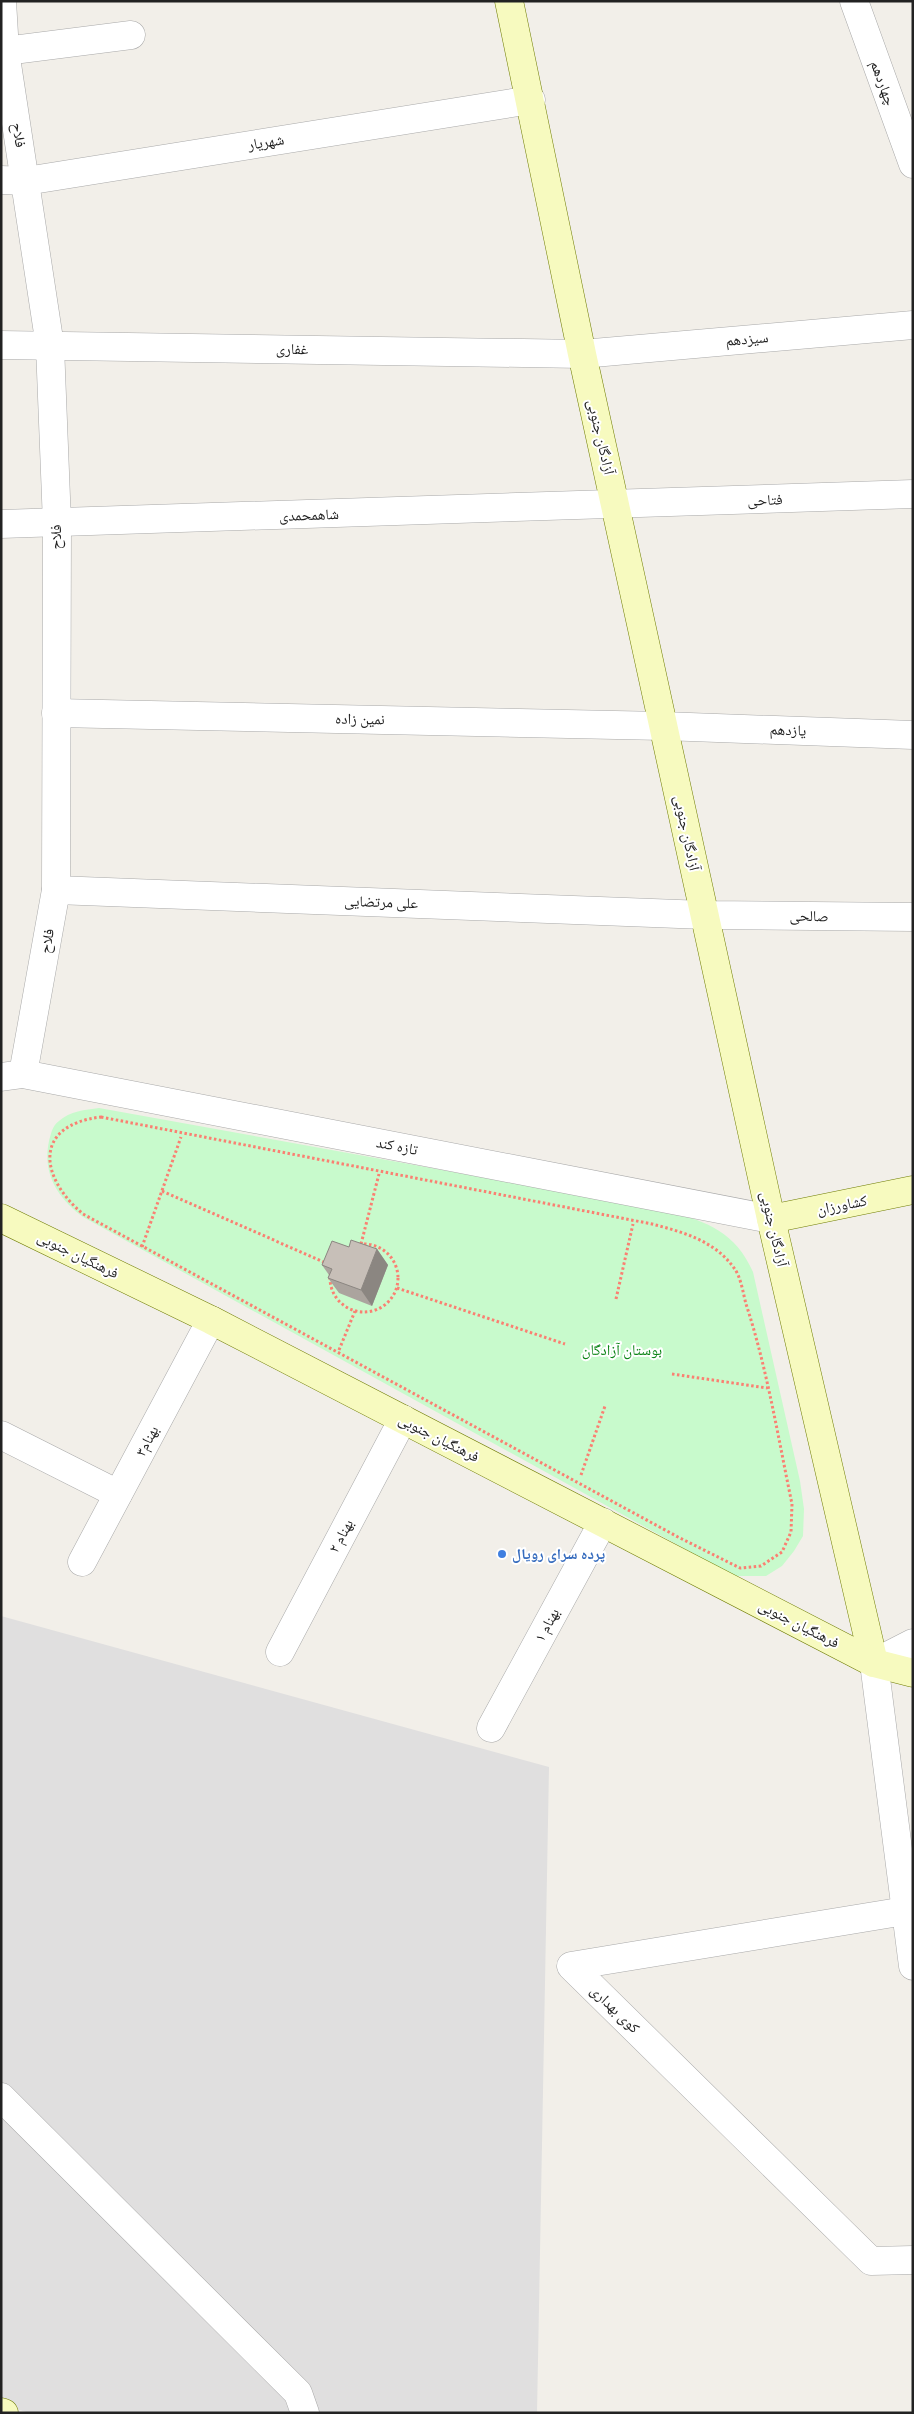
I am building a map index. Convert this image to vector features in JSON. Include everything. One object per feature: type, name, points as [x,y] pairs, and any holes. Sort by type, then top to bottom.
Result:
[{"type":"street","name":"فلاح","points":[[2,1],[14,181],[50,346],[57,523],[56,890],[8,1078]]},
{"type":"street","name":"آزادگان جنوبی","points":[[509,1],[582,354],[771,1219],[874,1663]]},
{"type":"street","name":"چهاردهم","points":[[854,1],[913,164]]},
{"type":"street","points":[[6,51],[130,34]]},
{"type":"street","name":"شهریار","points":[[14,181],[531,100]]},
{"type":"street","name":"سیزدهم","points":[[582,354],[913,325]]},
{"type":"street","name":"غفاری","points":[[1,346],[582,354]]},
{"type":"street","name":"فتاحی","points":[[616,505],[913,494]]},
{"type":"street","name":"شاهمحمدی","points":[[1,524],[616,505]]},
{"type":"street","name":"نمین زاده","points":[[56,713],[663,726]]},
{"type":"street","name":"یازدهم","points":[[663,726],[913,735]]},
{"type":"street","name":"علی مرتضایی","points":[[56,890],[705,915]]},
{"type":"street","name":"صالحی","points":[[705,915],[913,917]]},
{"type":"street","name":"تازه کند","points":[[8,1078],[771,1219]]},
{"type":"street","name":"کشاورزان","points":[[771,1219],[913,1190]]},
{"type":"street","name":"فرهنگیان جنوبی","points":[[1,1218],[211,1320],[874,1663],[913,1673]]},
{"type":"street","name":"بهنام۳","points":[[82,1562],[211,1320]]},
{"type":"street","name":"بهنام ۲","points":[[280,1652],[403,1419]]},
{"type":"street","points":[[1,1435],[118,1494]]},
{"type":"street","name":"بهنام ۱","points":[[491,1728],[602,1522]]},
{"type":"street","points":[[913,1643],[874,1663],[913,1966]]},
{"type":"street","name":"کوی بهداری","points":[[906,1912],[570,1966],[871,2261],[913,2260]]},
{"type":"street","points":[[1,2097],[298,2394],[305,2413]]},
{"type":"path","points":[[101,1117],[183,1133],[678,1230],[720,1252],[735,1269],[752,1320],[792,1504],[791,1532],[782,1552],[761,1566],[740,1568],[578,1483],[93,1220],[71,1204],[54,1181],[50,1168],[54,1143],[59,1134],[69,1125],[81,1120],[101,1117]]},
{"type":"path","points":[[142,1247],[183,1133]]},
{"type":"path","points":[[361,1244],[379,1172]]},
{"type":"path","points":[[162,1191],[332,1266]]},
{"type":"path","points":[[616,1299],[634,1221]]},
{"type":"path","points":[[361,1244],[383,1249],[396,1266],[397,1288],[392,1298],[384,1306],[374,1311],[355,1311],[342,1305],[334,1296],[330,1286],[332,1266],[340,1253],[350,1247],[361,1244]]},
{"type":"path","points":[[397,1288],[565,1344]]},
{"type":"path","points":[[338,1353],[355,1311]]},
{"type":"path","points":[[672,1374],[767,1388]]},
{"type":"path","points":[[578,1483],[605,1406]]},
{"type":"shaded area","points":[[1,1616],[549,1767],[537,2413],[30,2413],[1,2405]]},
{"type":"green space","name":"بوستان آزادگان","points":[[99,1108],[669,1211],[696,1220],[719,1231],[738,1248],[753,1272],[800,1481],[804,1509],[803,1536],[794,1551],[782,1566],[766,1576],[734,1576],[83,1217],[59,1193],[50,1175],[47,1153],[52,1130],[57,1123],[68,1115]]},
{"type":"building","points":[[351,1240],[377,1249],[361,1290],[328,1278],[332,1269],[322,1265],[332,1241],[349,1247]]},
{"type":"place","name":"پرده سرای رویال","points":[[502,1554]]}]
